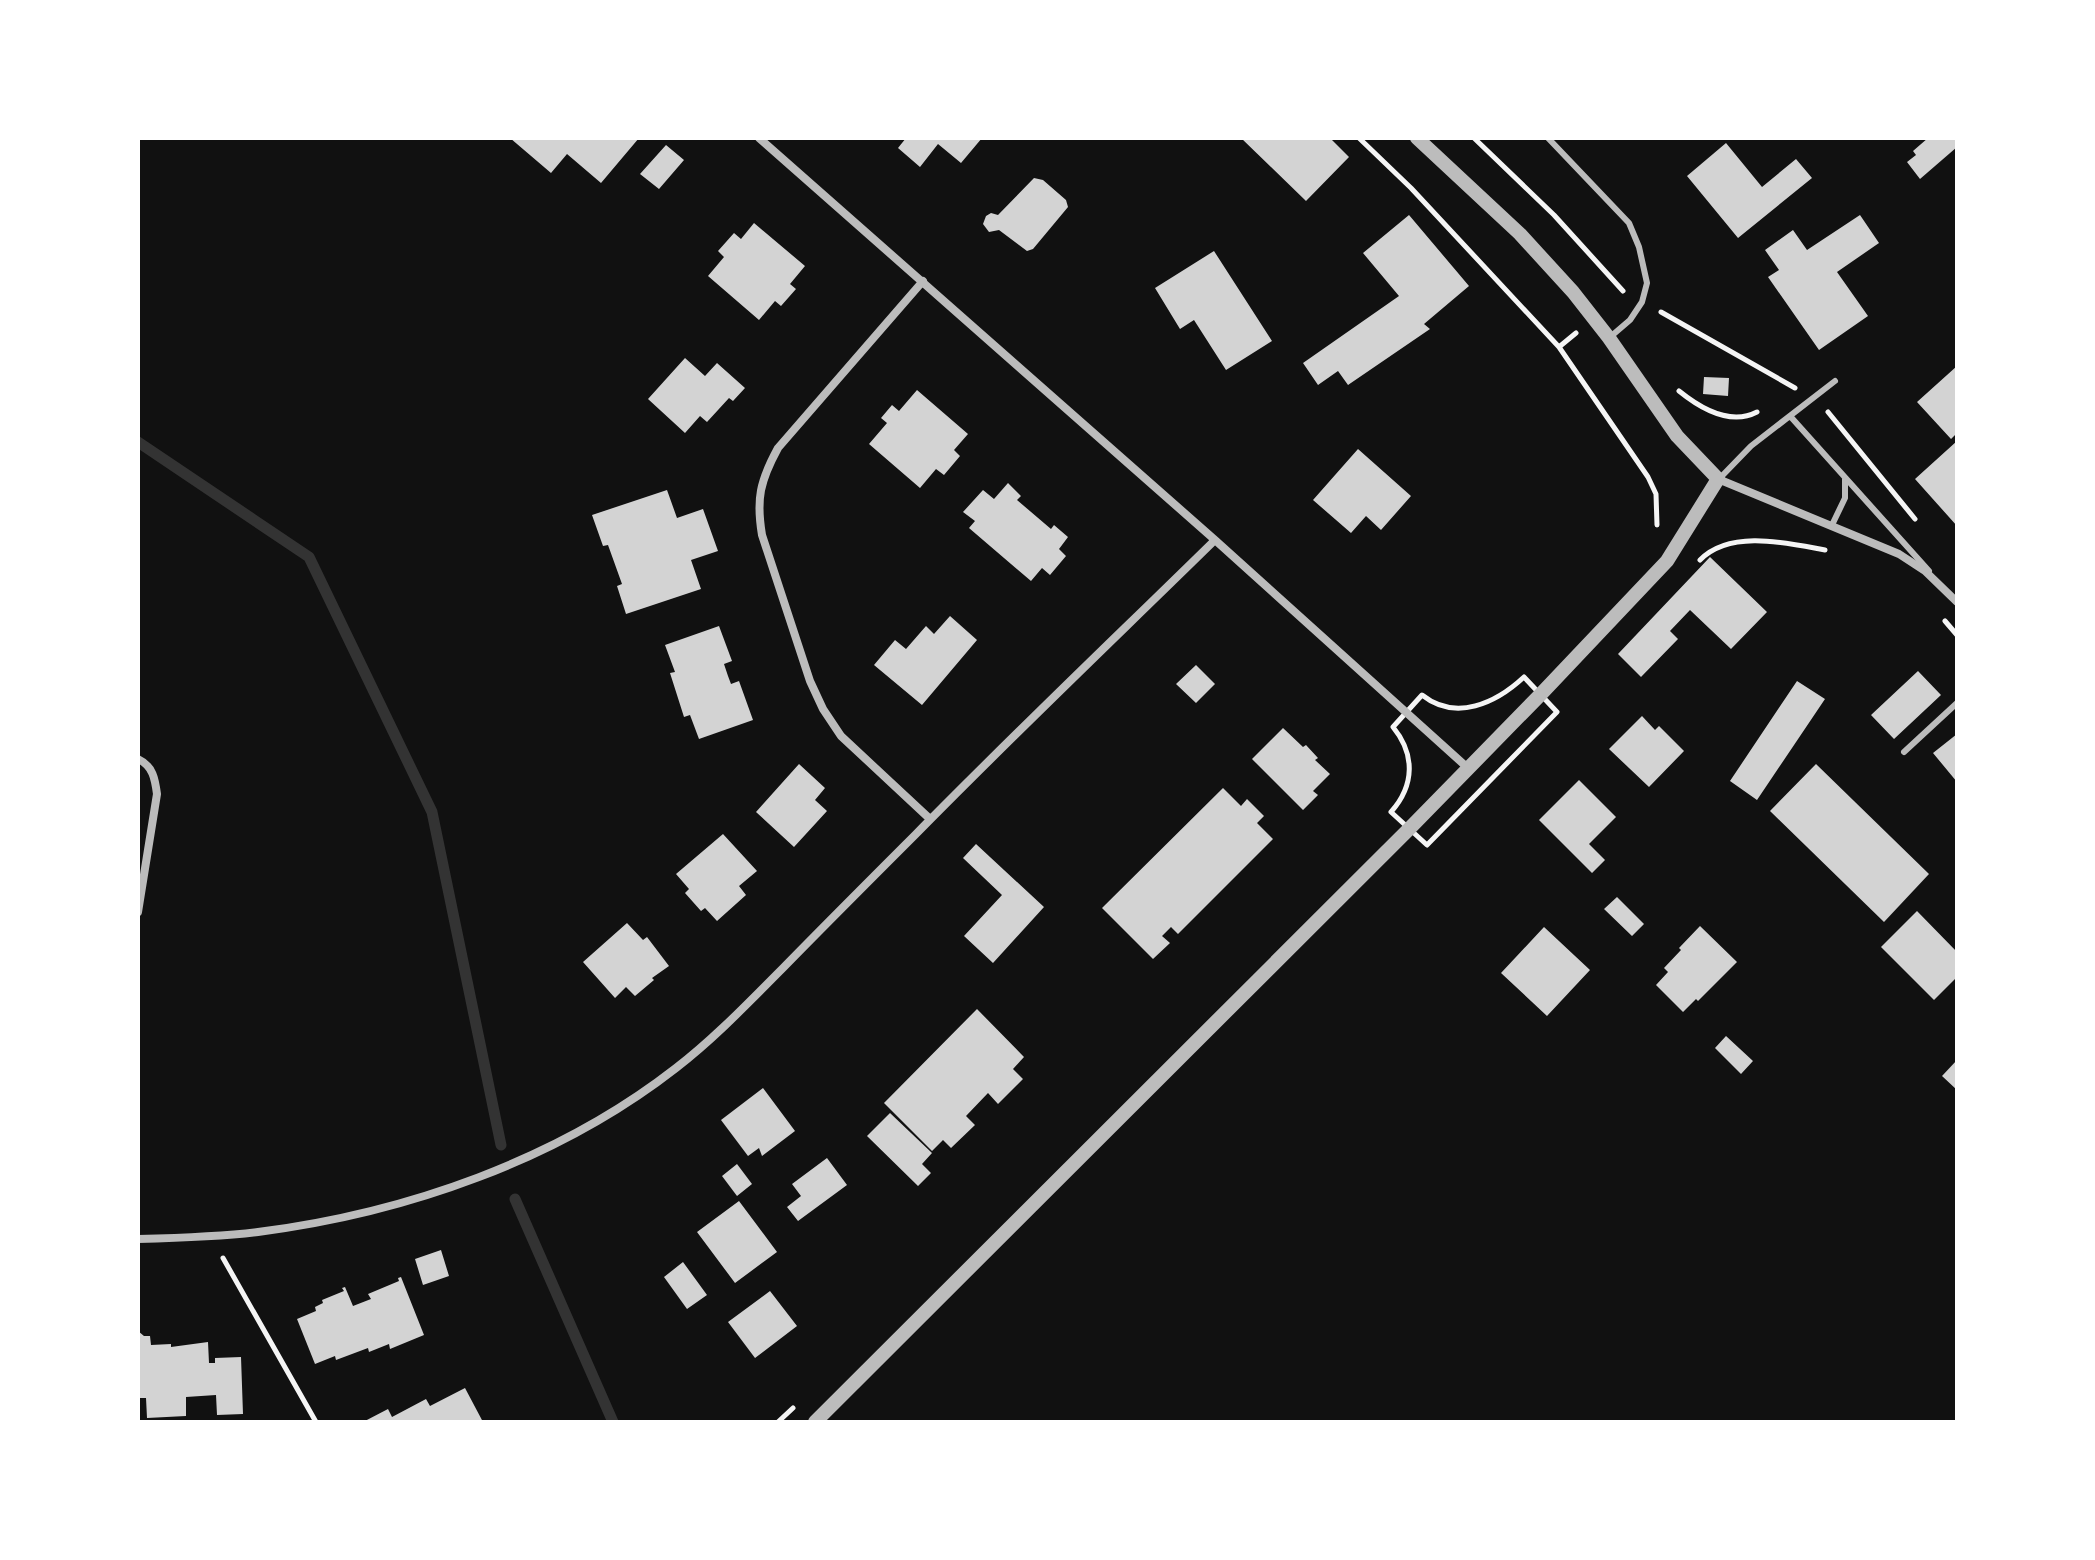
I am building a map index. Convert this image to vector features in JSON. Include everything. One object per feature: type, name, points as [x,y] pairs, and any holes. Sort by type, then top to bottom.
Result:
[{"type":"street","points":[[759,138],[1215,540],[1469,769]]},
{"type":"street","points":[[1417,138],[1520,234],[1573,292],[1677,436],[1718,479],[1899,554],[1939,582],[1957,602]]},
{"type":"street","points":[[923,281],[778,448],[765,470],[759,491],[758,512],[771,564],[810,681],[823,709],[841,736],[930,819]]},
{"type":"street","points":[[815,1422],[1469,769],[1667,561],[1718,479]]},
{"type":"street","points":[[138,1239],[211,1236],[304,1225],[430,1195],[562,1139],[624,1104],[676,1068],[733,1018],[930,819],[1215,540]]},
{"type":"street","points":[[138,759],[155,776],[157,794],[138,912]]},
{"type":"lane","points":[[1548,138],[1629,223],[1644,264],[1647,283],[1642,302],[1630,320],[1609,338]]},
{"type":"lane","points":[[1718,479],[1744,451],[1835,381]]},
{"type":"lane","points":[[1790,416],[1939,582]]},
{"type":"lane","points":[[1832,525],[1845,498],[1844,476]]},
{"type":"lane","points":[[1904,752],[1957,703]]},
{"type":"path","points":[[1359,138],[1411,188],[1559,347]]},
{"type":"path","points":[[1474,138],[1554,215],[1624,292],[1796,388]]},
{"type":"path","points":[[1615,300],[1624,292]]},
{"type":"path","points":[[211,1236],[316,1422]]},
{"type":"building","points":[[510,138],[639,138],[601,183],[567,154],[551,173]]},
{"type":"building","points":[[906,138],[982,138],[961,163],[938,144],[920,167],[898,148]]},
{"type":"building","points":[[1241,138],[1330,138],[1349,157],[1306,201]]},
{"type":"building","points":[[1928,138],[1957,138],[1957,147],[1920,179],[1907,162],[1916,155],[1913,151]]},
{"type":"building","points":[[1726,143],[1762,187],[1796,159],[1812,178],[1738,238],[1687,176]]},
{"type":"building","points":[[666,145],[684,160],[659,189],[640,174]]},
{"type":"building","points":[[1034,178],[1043,180],[1066,200],[1068,207],[1033,249],[1027,251],[999,230],[989,232],[983,224],[986,216],[991,213],[998,215]]},
{"type":"building","points":[[1409,215],[1469,286],[1424,324],[1430,329],[1348,385],[1338,371],[1318,385],[1303,363],[1399,296],[1363,253]]},
{"type":"building","points":[[1860,215],[1879,243],[1837,272],[1868,316],[1819,350],[1768,277],[1779,270],[1765,250],[1793,230],[1807,250]]},
{"type":"building","points":[[754,223],[805,266],[790,284],[796,289],[781,306],[775,301],[759,320],[708,276],[724,257],[718,251],[734,233],[741,239]]},
{"type":"building","points":[[1214,251],[1272,341],[1226,370],[1194,320],[1180,329],[1155,288]]},
{"type":"building","points":[[685,358],[705,376],[717,363],[745,388],[733,401],[729,398],[707,422],[700,416],[685,433],[648,399]]},
{"type":"building","points":[[1957,366],[1957,433],[1951,439],[1917,402]]},
{"type":"building","points":[[1704,377],[1729,378],[1728,396],[1703,394]]},
{"type":"building","points":[[917,390],[968,434],[954,450],[960,456],[944,475],[936,469],[920,488],[869,444],[887,423],[881,418],[892,405],[899,411]]},
{"type":"building","points":[[1957,441],[1957,526],[1915,479]]},
{"type":"building","points":[[1358,449],[1411,496],[1381,530],[1366,516],[1351,533],[1313,500]]},
{"type":"building","points":[[1008,483],[1021,496],[1017,500],[1051,529],[1054,525],[1068,537],[1059,549],[1066,556],[1050,575],[1042,568],[1031,581],[969,528],[975,521],[963,512],[983,490],[994,499]]},
{"type":"building","points":[[667,490],[677,518],[703,509],[718,551],[691,560],[701,589],[626,614],[617,586],[622,584],[608,545],[603,546],[592,515]]},
{"type":"building","points":[[1710,557],[1767,612],[1731,649],[1690,610],[1670,631],[1678,639],[1641,677],[1618,654]]},
{"type":"building","points":[[950,616],[977,640],[922,705],[874,665],[895,640],[906,649],[926,626],[934,634]]},
{"type":"building","points":[[719,626],[732,661],[724,664],[728,676],[731,684],[739,681],[753,720],[699,739],[690,715],[684,717],[670,673],[675,672],[665,645]]},
{"type":"building","points":[[1196,665],[1215,684],[1196,703],[1176,684]]},
{"type":"building","points":[[1918,671],[1941,695],[1894,739],[1871,715]]},
{"type":"building","points":[[1797,681],[1825,699],[1757,800],[1730,781]]},
{"type":"building","points":[[1642,716],[1655,730],[1659,726],[1684,751],[1649,787],[1609,749]]},
{"type":"building","points":[[1283,728],[1303,747],[1306,745],[1318,758],[1315,760],[1330,774],[1313,791],[1318,795],[1303,810],[1252,759]]},
{"type":"building","points":[[1957,734],[1957,782],[1933,753]]},
{"type":"building","points":[[799,764],[825,788],[815,800],[827,811],[794,847],[756,812]]},
{"type":"building","points":[[1816,764],[1929,874],[1884,922],[1770,811]]},
{"type":"building","points":[[1579,780],[1616,817],[1589,844],[1605,860],[1592,873],[1539,820]]},
{"type":"building","points":[[1223,788],[1241,806],[1247,799],[1264,816],[1257,823],[1273,839],[1178,934],[1171,927],[1162,936],[1170,943],[1153,959],[1102,908]]},
{"type":"building","points":[[723,834],[757,871],[739,886],[746,895],[717,921],[705,908],[701,911],[685,893],[689,889],[676,874]]},
{"type":"building","points":[[976,844],[1044,907],[993,963],[964,936],[1002,895],[963,858]]},
{"type":"building","points":[[1617,897],[1644,924],[1632,936],[1604,909]]},
{"type":"building","points":[[1917,911],[1957,952],[1957,977],[1934,1000],[1881,947]]},
{"type":"building","points":[[627,923],[643,940],[647,937],[669,966],[635,996],[626,987],[615,998],[583,962]]},
{"type":"building","points":[[1700,926],[1737,962],[1683,1012],[1656,985],[1668,972],[1664,968]]},
{"type":"building","points":[[1544,927],[1590,970],[1547,1016],[1501,973]]},
{"type":"building","points":[[977,1009],[1024,1057],[1013,1069],[1023,1079],[998,1104],[988,1093],[966,1116],[975,1125],[951,1148],[943,1140],[932,1151],[884,1103]]},
{"type":"building","points":[[1726,1036],[1753,1061],[1741,1074],[1715,1048]]},
{"type":"building","points":[[1957,1060],[1957,1090],[1942,1076]]},
{"type":"building","points":[[763,1088],[795,1131],[762,1156],[759,1148],[748,1156],[721,1120]]},
{"type":"building","points":[[890,1113],[932,1153],[922,1164],[931,1173],[918,1186],[867,1136]]},
{"type":"building","points":[[827,1158],[847,1185],[798,1221],[787,1207],[801,1196],[792,1184]]},
{"type":"building","points":[[737,1164],[752,1184],[737,1196],[722,1176]]},
{"type":"building","points":[[739,1201],[777,1252],[735,1283],[697,1232]]},
{"type":"building","points":[[441,1250],[449,1276],[423,1285],[415,1259]]},
{"type":"building","points":[[683,1262],[707,1295],[687,1309],[664,1277]]},
{"type":"building","points":[[401,1277],[424,1335],[390,1349],[389,1344],[369,1352],[368,1348],[315,1364],[297,1319],[316,1311],[315,1307],[323,1303],[322,1300],[344,1291],[342,1288],[345,1287],[353,1306],[371,1299],[368,1294],[399,1281]]},
{"type":"building","points":[[770,1291],[797,1326],[755,1358],[728,1322]]},
{"type":"building","points":[[138,1331],[150,1336],[151,1345],[171,1344],[171,1347],[208,1342],[209,1363],[215,1363],[215,1358],[241,1357],[243,1414],[217,1415],[216,1395],[186,1397],[186,1416],[147,1418],[146,1398],[138,1398]]},
{"type":"building","points":[[465,1388],[483,1422],[363,1422],[388,1409],[392,1417],[426,1399],[430,1406]]},
{"type":"waterway","points":[[138,442],[309,557],[432,812],[501,1145]]},
{"type":"waterway","points":[[515,1199],[613,1422]]}]
